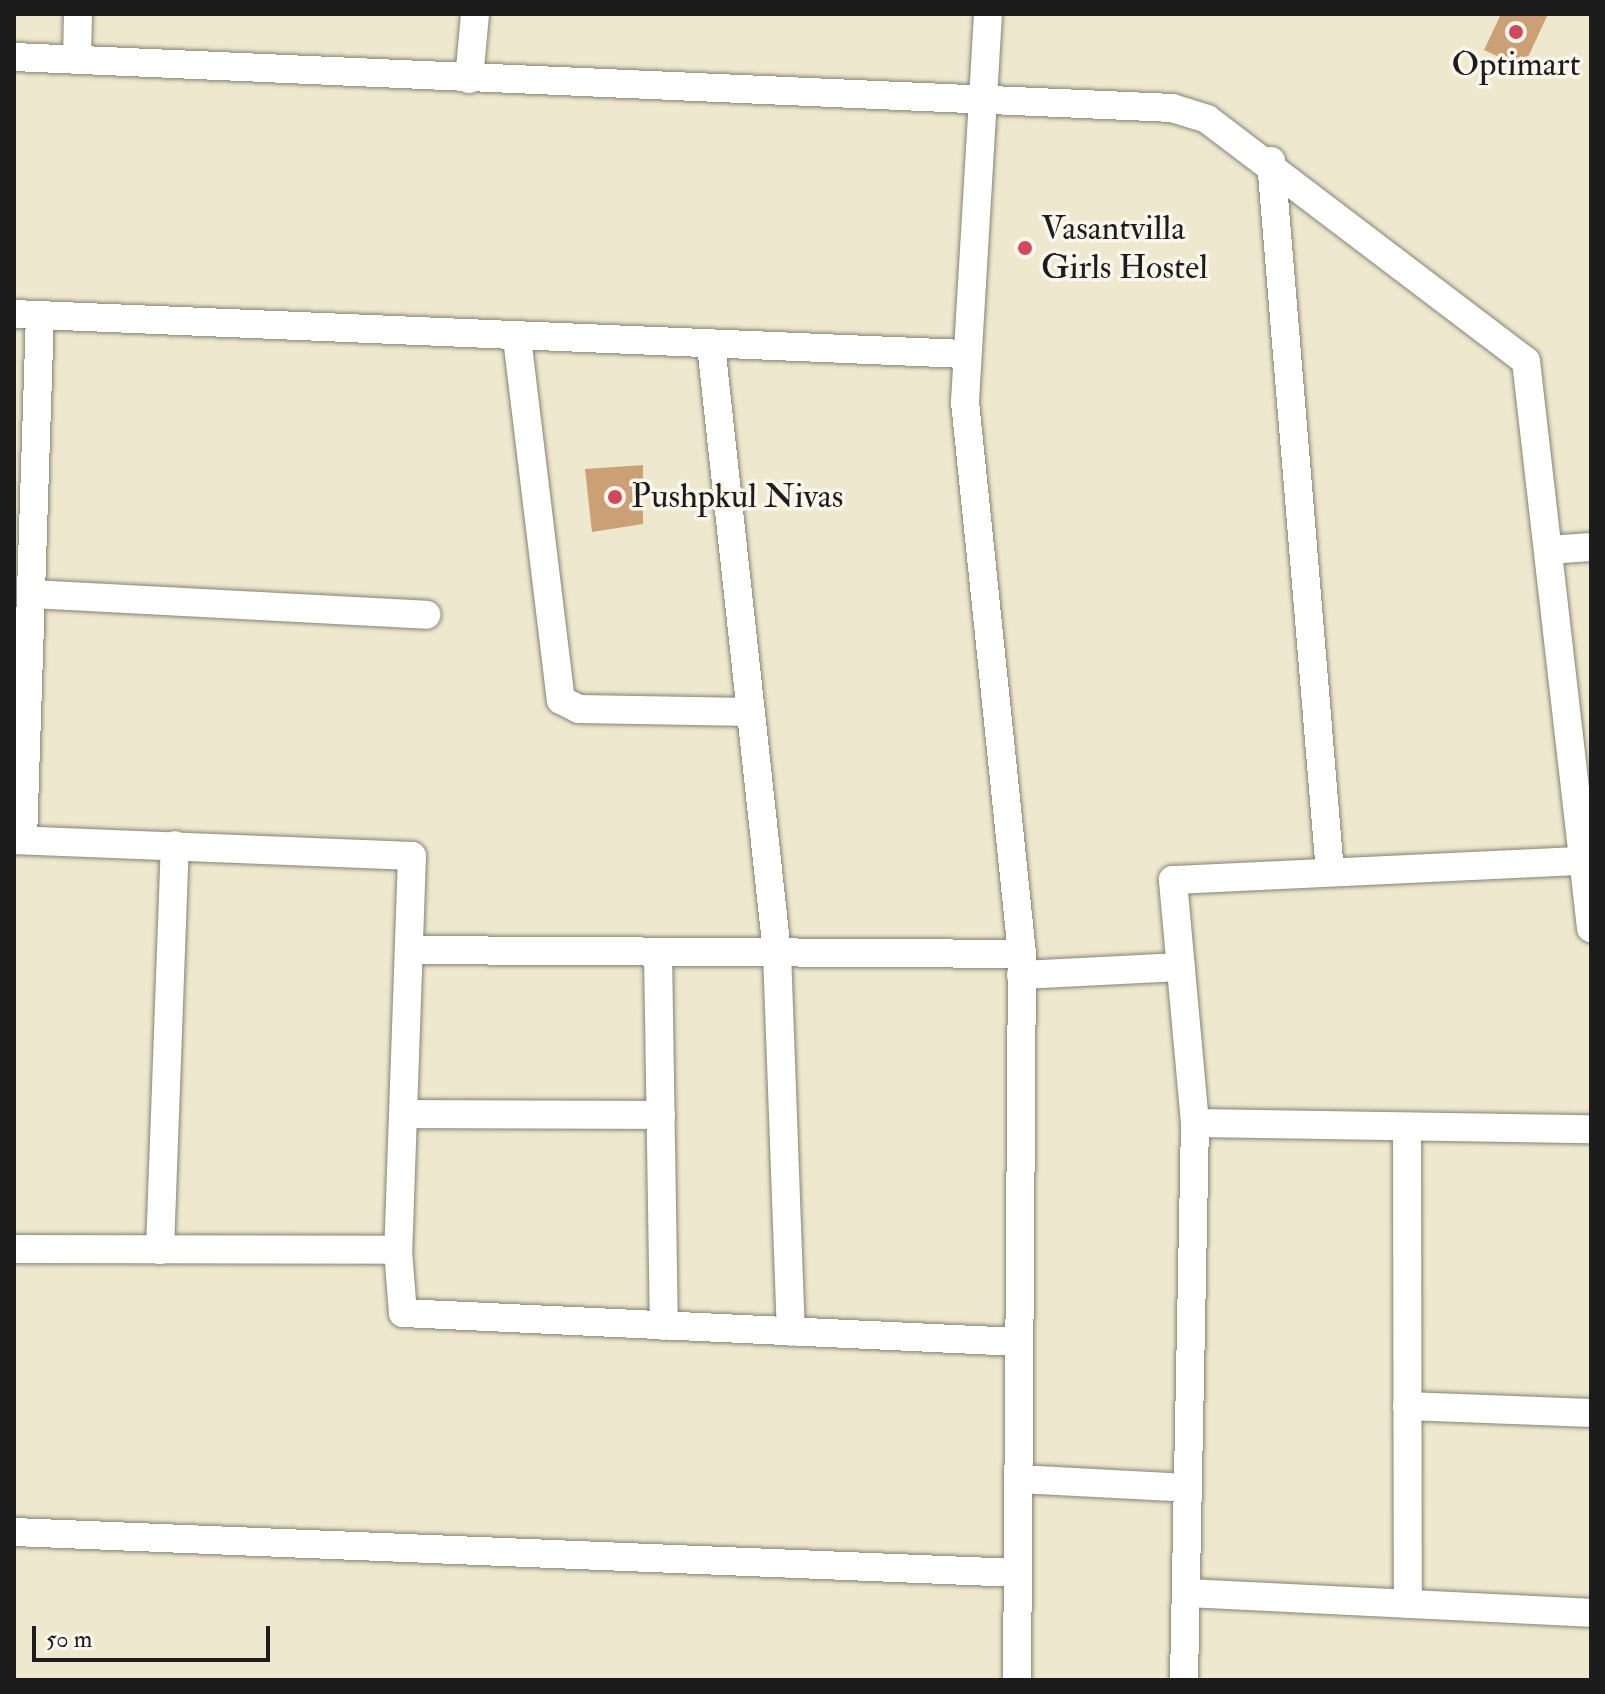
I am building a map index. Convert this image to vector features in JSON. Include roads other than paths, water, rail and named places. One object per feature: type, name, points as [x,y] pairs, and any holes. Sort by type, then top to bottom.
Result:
[{"type":"street","points":[[77,60],[78,14]]},
{"type":"street","points":[[469,79],[475,14]]},
{"type":"street","points":[[988,14],[964,354],[1022,964],[1017,1680]]},
{"type":"street","points":[[14,57],[983,103],[1172,108],[1207,119],[1271,161],[1526,361],[1587,860],[1591,928]]},
{"type":"street","points":[[1271,161],[1330,872]]},
{"type":"street","points":[[964,354],[517,338],[27,315],[31,594],[18,840],[407,853],[413,860],[398,1250],[399,1305],[411,1316],[1019,1342]]},
{"type":"street","points":[[517,338],[561,700],[579,709],[751,712]]},
{"type":"street","points":[[711,345],[777,953],[791,1332]]},
{"type":"street","points":[[1548,550],[1591,547]]},
{"type":"street","points":[[31,594],[426,615]]},
{"type":"street","points":[[160,1250],[175,845]]},
{"type":"street","points":[[1184,1680],[1195,1123],[1173,880],[1587,860]]},
{"type":"street","points":[[410,950],[777,953],[1022,964],[1181,967]]},
{"type":"street","points":[[658,952],[664,1326]]},
{"type":"street","points":[[404,1114],[661,1115]]},
{"type":"street","points":[[1195,1123],[1591,1129]]},
{"type":"street","points":[[1407,1127],[1408,1604]]},
{"type":"street","points":[[14,1249],[398,1250]]},
{"type":"street","points":[[1407,1406],[1591,1413]]},
{"type":"street","points":[[1018,1479],[1188,1488]]},
{"type":"street","points":[[14,1532],[1018,1573]]},
{"type":"street","points":[[1186,1593],[1591,1613]]},
{"type":"place","name":"Optimart","points":[[1516,32]]},
{"type":"place","name":"Vasantvilla Girls Hostel","points":[[1025,248]]},
{"type":"place","name":"Pushpkul Nivas","points":[[615,497]]}]
